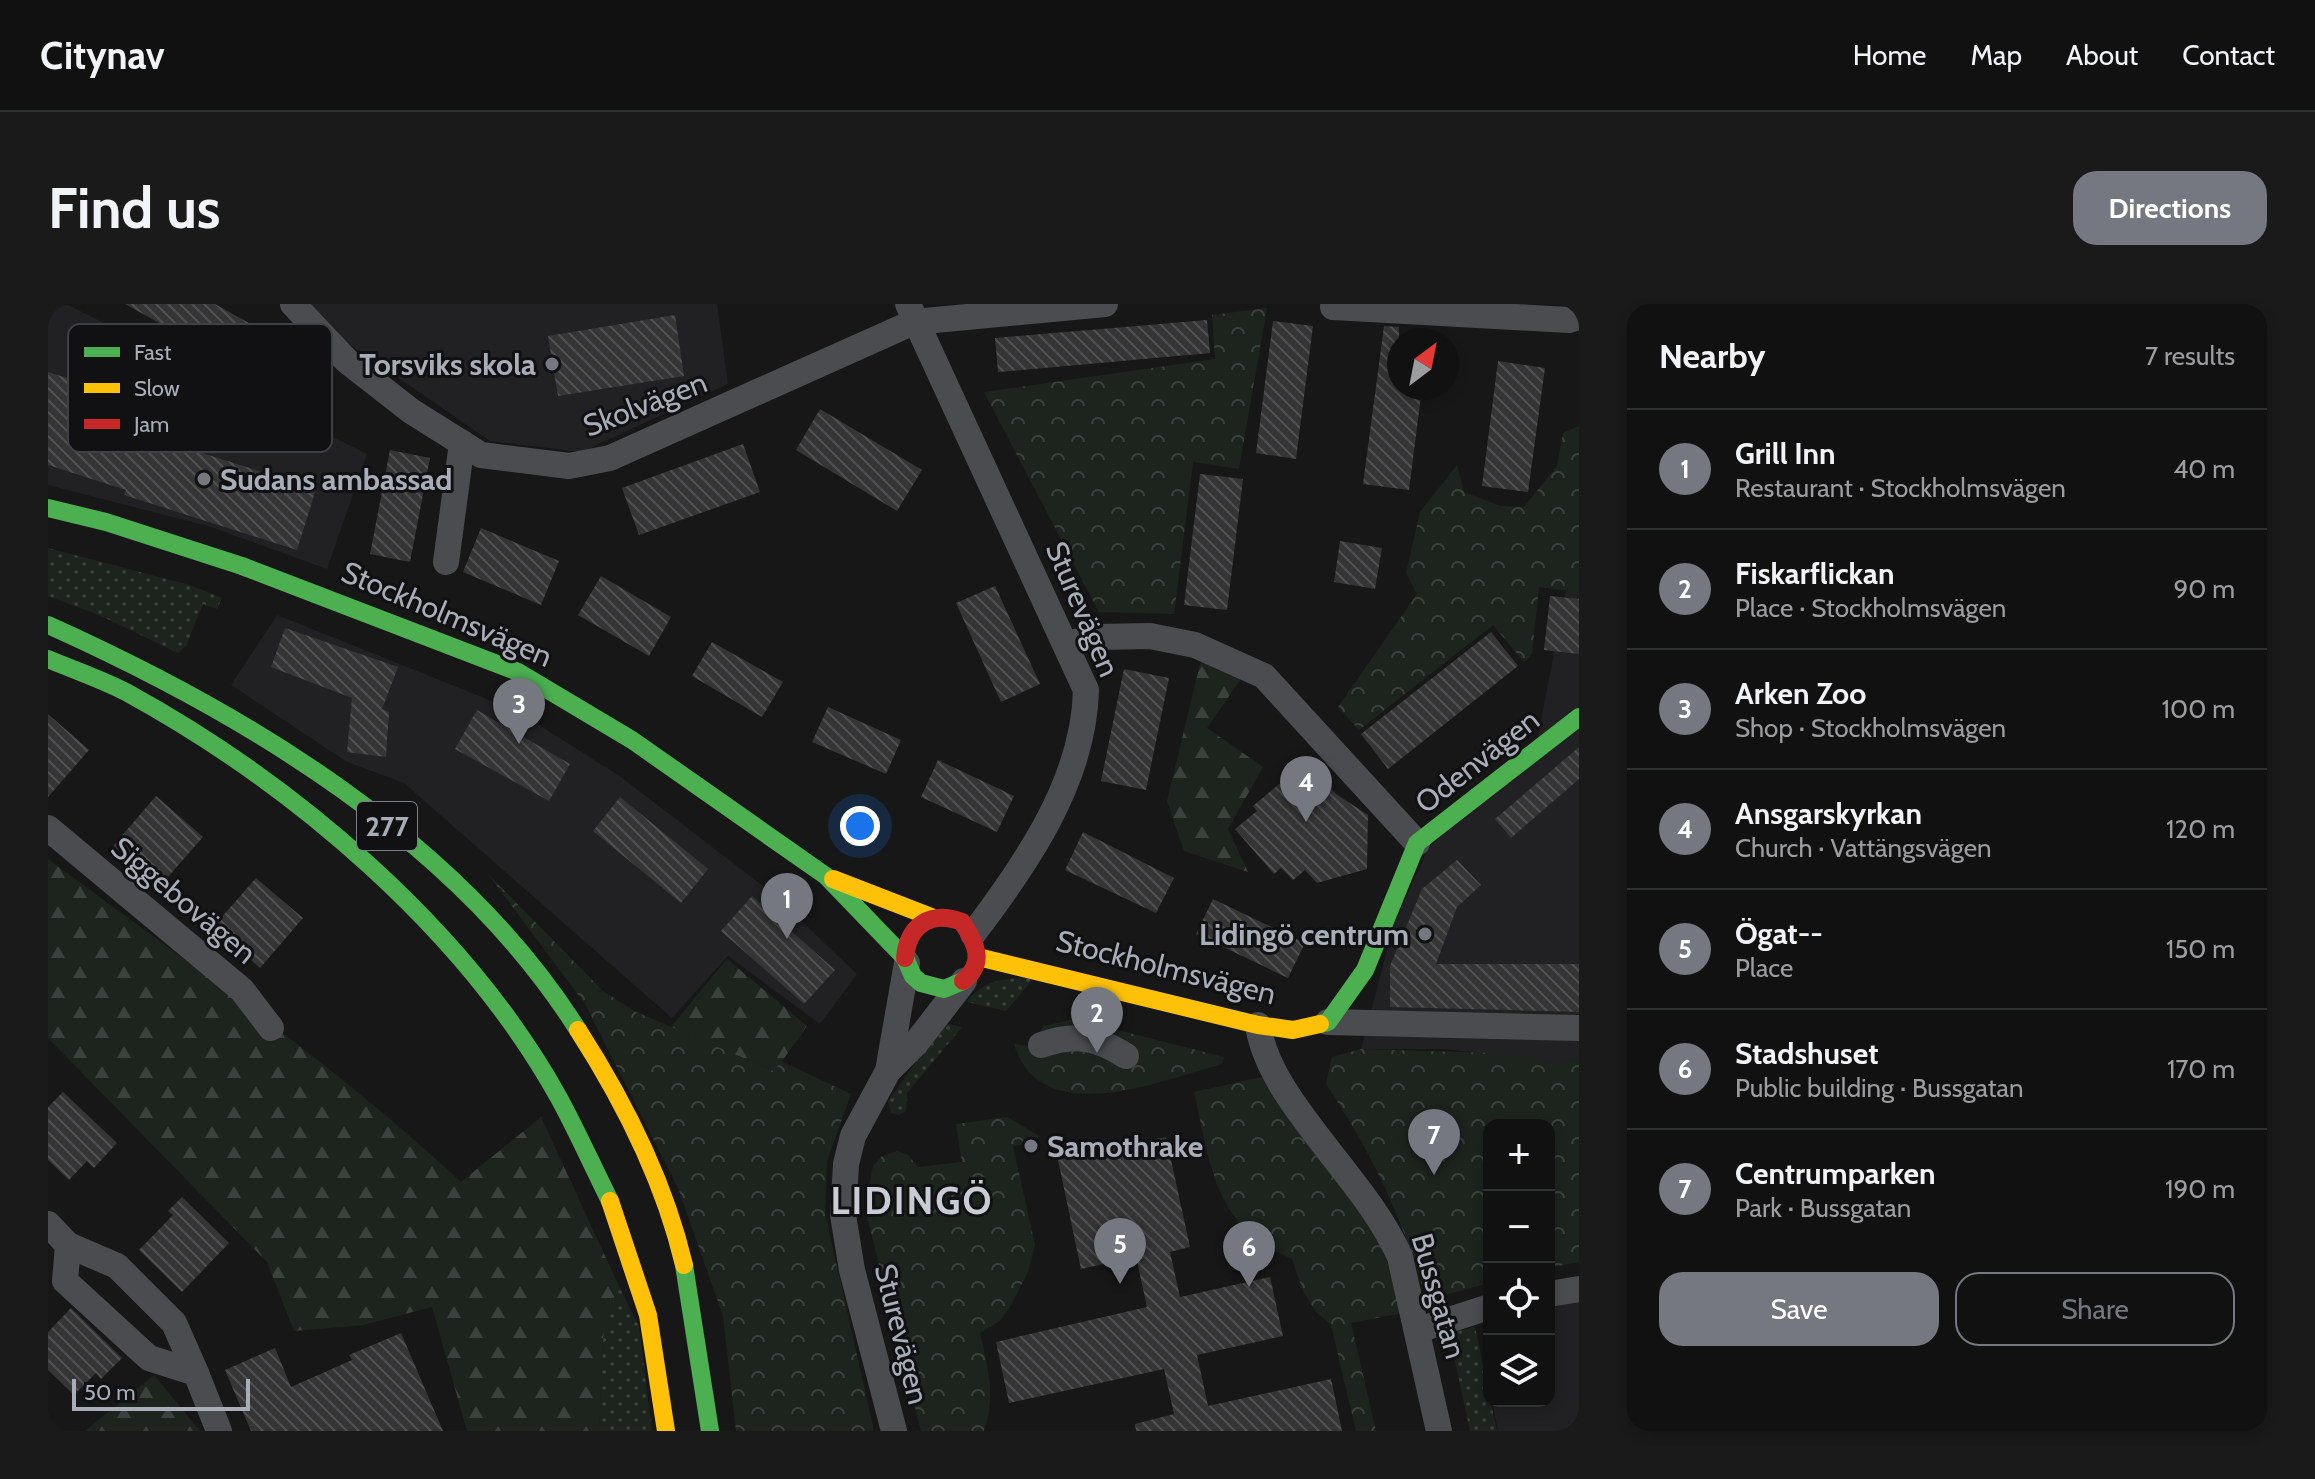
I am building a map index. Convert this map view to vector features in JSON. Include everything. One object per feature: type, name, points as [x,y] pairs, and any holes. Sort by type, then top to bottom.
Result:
[{"type":"main road","name":"Stockholmsvägen","points":[[48,508],[106,522],[242,566],[518,672],[632,740],[826,876],[906,961],[913,976],[932,988],[944,989],[964,981]]},
{"type":"main road","name":"277","points":[[48,625],[109,650],[179,685],[319,772],[436,867],[485,914],[548,988],[596,1055],[636,1129],[664,1194],[685,1268],[699,1339],[710,1431]]},
{"type":"main road","name":"277","points":[[48,659],[125,691],[207,740],[307,810],[402,893],[489,994],[566,1110],[626,1238],[651,1319],[666,1431]]},
{"type":"main road","name":"Odenvägen","points":[[1328,1022],[1365,970],[1417,843],[1579,717]]},
{"type":"main road","name":"Stockholmsvägen","points":[[826,876],[931,917],[954,918],[976,946],[1258,1025],[1293,1030],[1328,1022]]},
{"type":"main road","points":[[906,961],[912,930],[931,917]]},
{"type":"main road","points":[[964,981],[976,946]]},
{"type":"street","name":"Skolvägen","points":[[293,304],[312,324]]},
{"type":"street","name":"Skolvägen","points":[[332,345],[347,361],[411,411],[481,455],[569,466],[610,458],[911,313],[1105,304]]},
{"type":"street","points":[[1333,307],[1569,320],[1579,317]]},
{"type":"street","name":"Sturevägen","points":[[911,313],[1086,690],[1086,716],[1076,761],[976,946]]},
{"type":"street","points":[[446,562],[462,443]]},
{"type":"street","points":[[1067,644],[1098,637],[1150,636],[1195,645],[1264,676],[1417,843]]},
{"type":"street","name":"Siggebovägen","points":[[48,828],[242,990],[271,1028]]},
{"type":"street","name":"Sturevägen","points":[[888,1071],[906,961]]},
{"type":"street","name":"Sturevägen","points":[[894,1431],[852,1270],[843,1215],[843,1185],[853,1136],[888,1071],[916,1043],[964,981]]},
{"type":"street","name":"Stockholmsvägen","points":[[1328,1022],[1579,1028]]},
{"type":"street","name":"Bussgatan","points":[[1258,1025],[1260,1041],[1280,1084],[1373,1204],[1400,1257],[1439,1431]]},
{"type":"street","points":[[1041,1045],[1067,1038],[1095,1038],[1126,1056]]},
{"type":"street","points":[[48,1224],[68,1245],[117,1266],[174,1323],[219,1431]]},
{"type":"street","points":[[68,1245],[65,1281],[149,1358],[196,1373]]},
{"type":"street","points":[[1555,1293],[1579,1289]]},
{"type":"street","points":[[1418,1330],[1483,1309]]},
{"type":"shaded area","points":[[48,304],[66,304],[106,324],[68,324],[68,452],[332,452],[332,437],[367,454],[327,569],[211,527],[48,485]]},
{"type":"shaded area","name":"Torsviks skola","points":[[310,304],[717,304],[728,384],[582,452],[490,441],[349,344]]},
{"type":"shaded area","points":[[1579,521],[1579,1058],[1552,1065],[1535,1059],[1443,1049],[1361,1049],[1394,924],[1427,850],[1538,737]]},
{"type":"shaded area","points":[[277,615],[517,711],[621,777],[772,893],[857,974],[820,1024],[728,956],[672,1018],[404,783],[347,762],[231,685]]},
{"type":"shaded area","points":[[1579,1301],[1579,1431],[1498,1431],[1493,1407],[1555,1407],[1555,1306]]},
{"type":"green space","points":[[1267,308],[1239,469],[1193,462],[1174,614],[1099,612],[984,392],[1215,359],[1212,315]]},
{"type":"green space","points":[[1579,426],[1579,592],[1539,587],[1532,654],[1524,662],[1493,625],[1359,730],[1338,707],[1417,594],[1406,573],[1420,512],[1457,465],[1464,492],[1500,506],[1524,507],[1557,466],[1563,433]]},
{"type":"green space","points":[[48,548],[190,585],[222,598],[217,609],[203,604],[186,646],[178,653],[99,615],[48,596]]},
{"type":"green space","points":[[1202,656],[1243,676],[1207,728],[1263,767],[1228,829],[1248,872],[1184,851],[1167,801]]},
{"type":"green space","points":[[48,859],[311,1055],[461,1182],[541,1117],[618,1284],[603,1337],[599,1431],[467,1431],[432,1307],[363,1325],[294,1331],[267,1262],[48,1038]]},
{"type":"green space","points":[[488,874],[602,990],[634,1011],[774,1071],[781,1061],[851,1094],[827,1161],[825,1213],[874,1431],[736,1431],[723,1316],[678,1188],[585,1004]]},
{"type":"green space","points":[[727,959],[807,1026],[775,1071],[670,1028]]},
{"type":"green space","points":[[1035,977],[1006,1011],[967,1002],[989,984],[1005,979]]},
{"type":"green space","points":[[1074,1019],[1224,1057],[1222,1064],[1136,1088],[1105,1093],[1076,1093],[1049,1086],[1028,1071],[1014,1044],[1029,1046],[1044,1026]]},
{"type":"green space","points":[[944,1023],[962,1027],[907,1093],[906,1111],[899,1115],[891,1113],[888,1101]]},
{"type":"green space","points":[[1361,1049],[1494,1053],[1528,1056],[1552,1065],[1579,1058],[1579,1262],[1555,1267],[1555,1119],[1483,1119],[1483,1285],[1426,1300],[1408,1243],[1385,1188],[1358,1135],[1326,1084],[1332,1057]]},
{"type":"green space","points":[[1262,1077],[1354,1199],[1379,1243],[1389,1269],[1402,1313],[1351,1323],[1376,1431],[1356,1431],[1331,1325],[1316,1312],[1303,1291],[1292,1259],[1258,1241],[1240,1223],[1228,1207],[1212,1171],[1194,1092]]},
{"type":"green space","points":[[1008,1117],[1039,1136],[1035,1142],[1013,1146],[1035,1245],[1028,1272],[1011,1305],[1000,1321],[980,1333],[990,1382],[988,1418],[984,1431],[921,1431],[865,1209],[873,1166],[881,1157],[897,1151],[908,1155],[918,1167],[962,1162],[956,1124]]},
{"type":"green space","points":[[618,1284],[639,1327],[652,1431],[599,1431],[603,1337]]},
{"type":"green space","points":[[1475,1327],[1483,1365],[1483,1407],[1492,1407],[1497,1431],[1470,1431],[1449,1333]]},
{"type":"green space","points":[[154,1375],[200,1431],[85,1431]]},
{"type":"building","points":[[125,304],[215,304],[251,324],[161,324]]},
{"type":"building","points":[[675,315],[684,376],[558,396],[548,336]]},
{"type":"building","points":[[1207,320],[1210,353],[998,372],[995,338]]},
{"type":"building","points":[[1273,321],[1313,326],[1296,459],[1256,453]]},
{"type":"building","points":[[1384,326],[1399,327],[1387,328],[1387,400],[1420,400],[1409,490],[1363,484]]},
{"type":"building","points":[[1498,361],[1545,368],[1528,492],[1482,486]]},
{"type":"building","points":[[48,372],[68,378],[68,452],[199,452],[316,489],[297,550],[124,495],[126,490],[48,465]]},
{"type":"building","points":[[820,409],[922,470],[897,511],[796,450]]},
{"type":"building","points":[[743,444],[760,492],[639,535],[622,488]]},
{"type":"building","points":[[390,450],[430,458],[410,562],[370,554]]},
{"type":"building","points":[[1200,474],[1243,479],[1227,610],[1184,605]]},
{"type":"building","points":[[481,528],[559,561],[541,605],[463,572]]},
{"type":"building","points":[[1340,541],[1382,548],[1375,589],[1334,582]]},
{"type":"building","points":[[601,576],[671,617],[649,656],[578,615]]},
{"type":"building","points":[[995,586],[1040,684],[1001,702],[956,603]]},
{"type":"building","points":[[1550,596],[1579,599],[1579,654],[1544,650]]},
{"type":"building","points":[[285,628],[398,667],[382,709],[389,712],[386,757],[347,752],[352,698],[271,667]]},
{"type":"building","points":[[1491,632],[1518,666],[1388,769],[1361,734]]},
{"type":"building","points":[[712,642],[783,682],[762,717],[692,676]]},
{"type":"building","points":[[1124,669],[1169,678],[1146,790],[1101,781]]},
{"type":"building","points":[[828,707],[901,740],[886,774],[812,742]]},
{"type":"building","points":[[477,710],[570,764],[549,801],[455,749]]},
{"type":"building","points":[[48,714],[89,750],[48,797]]},
{"type":"building","points":[[1579,747],[1579,779],[1511,838],[1495,819]]},
{"type":"building","points":[[938,760],[1014,796],[997,832],[921,797]]},
{"type":"building","points":[[1308,760],[1336,794],[1368,815],[1367,869],[1317,883],[1305,870],[1293,880],[1281,868],[1274,874],[1235,829],[1257,811],[1253,806]]},
{"type":"building","points":[[156,796],[203,837],[160,886],[113,846]]},
{"type":"building","points":[[620,797],[708,869],[681,903],[593,831]]},
{"type":"building","points":[[1083,832],[1174,878],[1156,913],[1065,870]]},
{"type":"building","name":"Lidingö centrum","points":[[1457,860],[1481,885],[1457,907],[1436,964],[1579,964],[1579,1012],[1390,1007],[1390,966],[1422,889]]},
{"type":"building","points":[[256,878],[303,918],[260,968],[213,927]]},
{"type":"building","points":[[752,896],[835,970],[804,1004],[721,931]]},
{"type":"building","points":[[1213,899],[1305,943],[1288,978],[1196,934]]},
{"type":"building","points":[[63,1092],[117,1143],[94,1168],[87,1161],[69,1180],[48,1160],[48,1107]]},
{"type":"building","points":[[1166,1137],[1190,1247],[1170,1252],[1180,1297],[1270,1277],[1283,1336],[1197,1355],[1208,1406],[1331,1379],[1342,1431],[1136,1431],[1135,1424],[1174,1414],[1164,1369],[1009,1403],[996,1342],[1147,1307],[1136,1257],[1081,1269],[1058,1160]]},
{"type":"building","points":[[182,1197],[229,1243],[182,1292],[139,1250],[173,1215],[168,1211]]},
{"type":"building","points":[[71,1308],[122,1358],[101,1379],[96,1373],[74,1395],[48,1370],[48,1332]]},
{"type":"building","points":[[401,1333],[443,1431],[251,1431],[225,1370],[275,1348],[291,1387],[352,1360],[349,1355]]},
{"type":"traffic: fast","points":[[48,508],[106,522],[242,566],[518,672],[632,740],[826,876],[905,958],[913,976],[921,983],[944,989],[963,981]]},
{"type":"traffic: fast","points":[[48,625],[198,699],[343,790],[410,842],[473,900],[529,962],[578,1030]]},
{"type":"traffic: fast","points":[[48,659],[117,687],[189,729],[312,816],[370,866],[425,920],[475,976],[520,1036],[559,1098],[610,1201]]},
{"type":"traffic: fast","points":[[1320,1024],[1328,1022],[1365,970],[1417,843],[1579,717]]},
{"type":"traffic: fast","points":[[684,1265],[710,1431]]},
{"type":"traffic: slow","points":[[833,879],[931,917]]},
{"type":"traffic: slow","points":[[978,957],[1258,1025],[1293,1030],[1320,1024]]},
{"type":"traffic: slow","points":[[578,1030],[612,1086],[641,1143],[666,1203],[684,1265]]},
{"type":"traffic: slow","points":[[610,1201],[648,1315],[666,1431]]},
{"type":"traffic: jam","points":[[905,958],[911,937],[923,923],[940,918],[962,922],[976,953],[975,967],[963,981]]},
{"type":"place","name":"Torsviks skola","points":[[552,364]]},
{"type":"place","name":"Sudans ambassad","points":[[204,479]]},
{"type":"place","name":"Arken Zoo","points":[[519,744]]},
{"type":"place","name":"Ansgarskyrkan","points":[[1306,822]]},
{"type":"place","name":"Lidingö centrum","points":[[1425,934]]},
{"type":"place","name":"Grill Inn","points":[[787,939]]},
{"type":"place","name":"Fiskarflickan","points":[[1097,1053]]},
{"type":"place","name":"Samothrake","points":[[1031,1146]]},
{"type":"place","name":"Centrumparken","points":[[1434,1175]]},
{"type":"place","name":"Ögat--","points":[[1120,1284]]},
{"type":"place","name":"Stadshuset","points":[[1249,1287]]},
{"type":"district","name":"LIDINGÖ","points":[[912,1200]]}]
